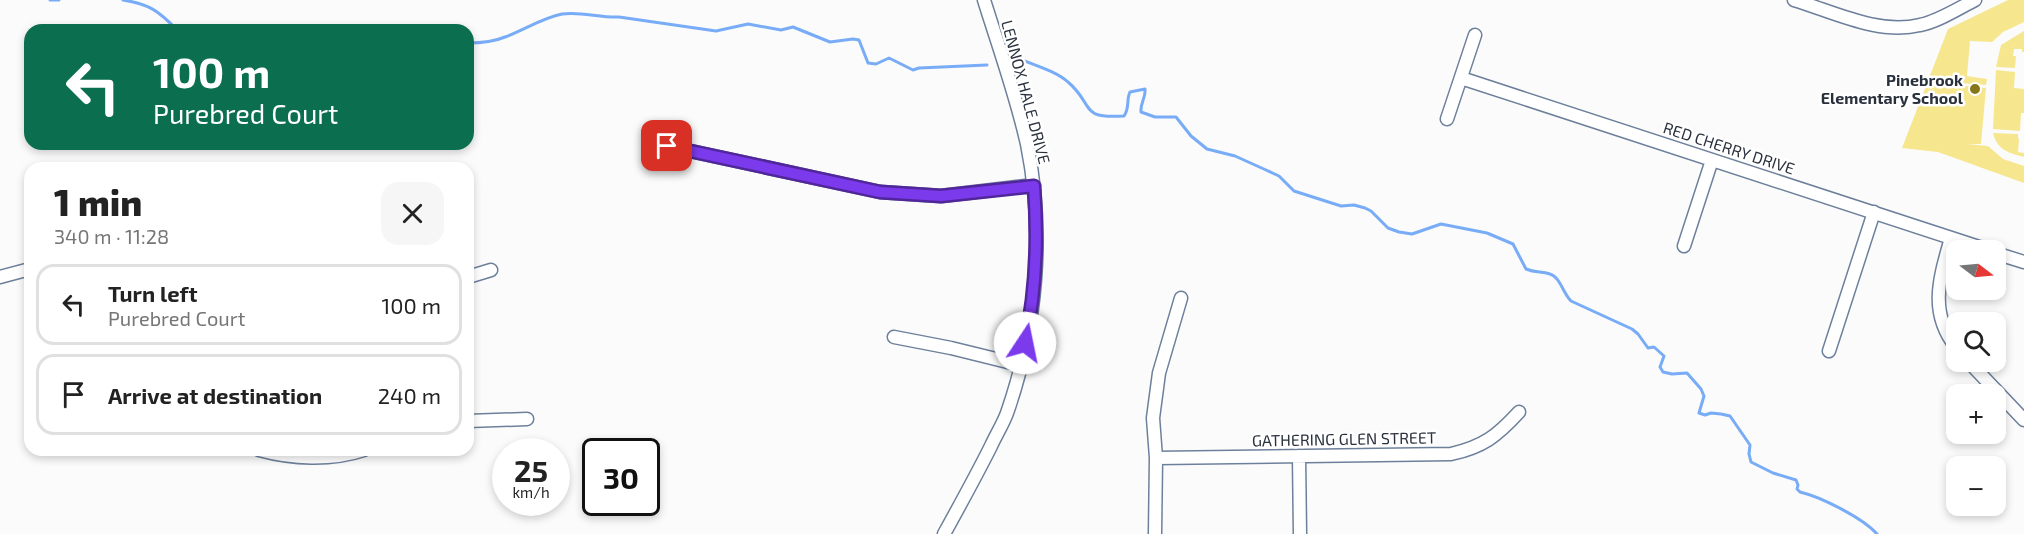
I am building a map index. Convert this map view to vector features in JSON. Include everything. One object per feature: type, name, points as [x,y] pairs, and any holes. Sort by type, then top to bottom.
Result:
[{"type":"street","name":"LENNOX HALE DRIVE","points":[[944,534],[1006,415],[1020,365],[1035,289],[1037,221],[1034,186],[1021,122],[984,0]]},
{"type":"street","points":[[1794,0],[1893,29],[1922,25],[1975,0]]},
{"type":"street","points":[[1447,119],[1475,35]]},
{"type":"street","name":"RED CHERRY DRIVE","points":[[1461,78],[1957,240]]},
{"type":"street","points":[[651,148],[667,146],[880,192],[941,196],[1034,186]]},
{"type":"street","points":[[1684,246],[1712,160]]},
{"type":"street","points":[[1828,351],[1874,212]]},
{"type":"street","points":[[1946,331],[1940,319],[1940,278],[1951,238]]},
{"type":"street","points":[[2006,256],[2024,262]]},
{"type":"street","points":[[474,275],[491,270]]},
{"type":"street","points":[[0,277],[24,271]]},
{"type":"street","points":[[1155,534],[1154,418],[1159,373],[1181,298]]},
{"type":"street","points":[[894,337],[1020,365]]},
{"type":"street","points":[[1978,372],[2024,420]]},
{"type":"street","name":"GATHERING GLEN STREET","points":[[1156,458],[1451,454],[1482,446],[1500,432],[1519,412]]},
{"type":"street","points":[[474,421],[527,419]]},
{"type":"street","points":[[297,456],[310,458],[347,456]]},
{"type":"street","points":[[1299,456],[1300,534]]},
{"type":"shaded area","name":"Pinebrook Elementary School","points":[[2008,0],[2024,0],[2024,22],[2003,32],[1992,42],[1970,41],[1967,76],[1987,79],[1986,85],[1959,83],[1959,85],[1986,88],[1981,144],[1967,144],[1988,146],[2003,159],[2024,166],[2024,183],[1938,152],[1902,148],[1948,29]]},
{"type":"shaded area","points":[[2024,31],[2024,52],[2022,49],[2014,49],[2015,68],[1996,67],[2001,45]]},
{"type":"shaded area","points":[[1996,70],[2015,72],[2014,88],[2024,89],[2024,113],[2021,113],[2020,131],[1993,129]]},
{"type":"shaded area","points":[[1993,133],[2018,134],[2018,152],[2024,153],[2024,157],[2001,147]]},
{"type":"waterway","points":[[50,0],[59,0]]},
{"type":"waterway","points":[[123,0],[153,9],[171,24]]},
{"type":"waterway","points":[[474,43],[496,40],[540,21],[562,14],[576,13],[716,31],[748,24],[781,30],[793,27],[830,42],[859,40],[868,63],[876,64],[889,58],[913,70],[987,65]]},
{"type":"waterway","points":[[1020,59],[1063,78],[1076,90],[1089,109],[1100,115],[1124,116],[1130,92],[1145,89],[1141,112],[1155,117],[1176,117],[1191,136],[1207,149],[1235,156],[1279,176],[1294,191],[1341,206],[1354,205],[1365,208],[1388,228],[1412,234],[1441,224],[1487,233],[1513,244],[1526,269],[1553,276],[1571,301],[1632,329],[1648,348],[1654,347],[1664,356],[1660,367],[1663,372],[1687,373],[1704,396],[1699,413],[1730,416],[1750,445],[1751,462],[1773,473],[1796,480],[1797,489],[1800,492],[1841,509],[1862,521],[1877,534]]},
{"type":"place","name":"Pinebrook Elementary School","points":[[1975,89]]},
{"type":"route","points":[[667,146],[880,192],[941,196],[1034,186],[1037,221],[1035,289],[1025,343]]}]
